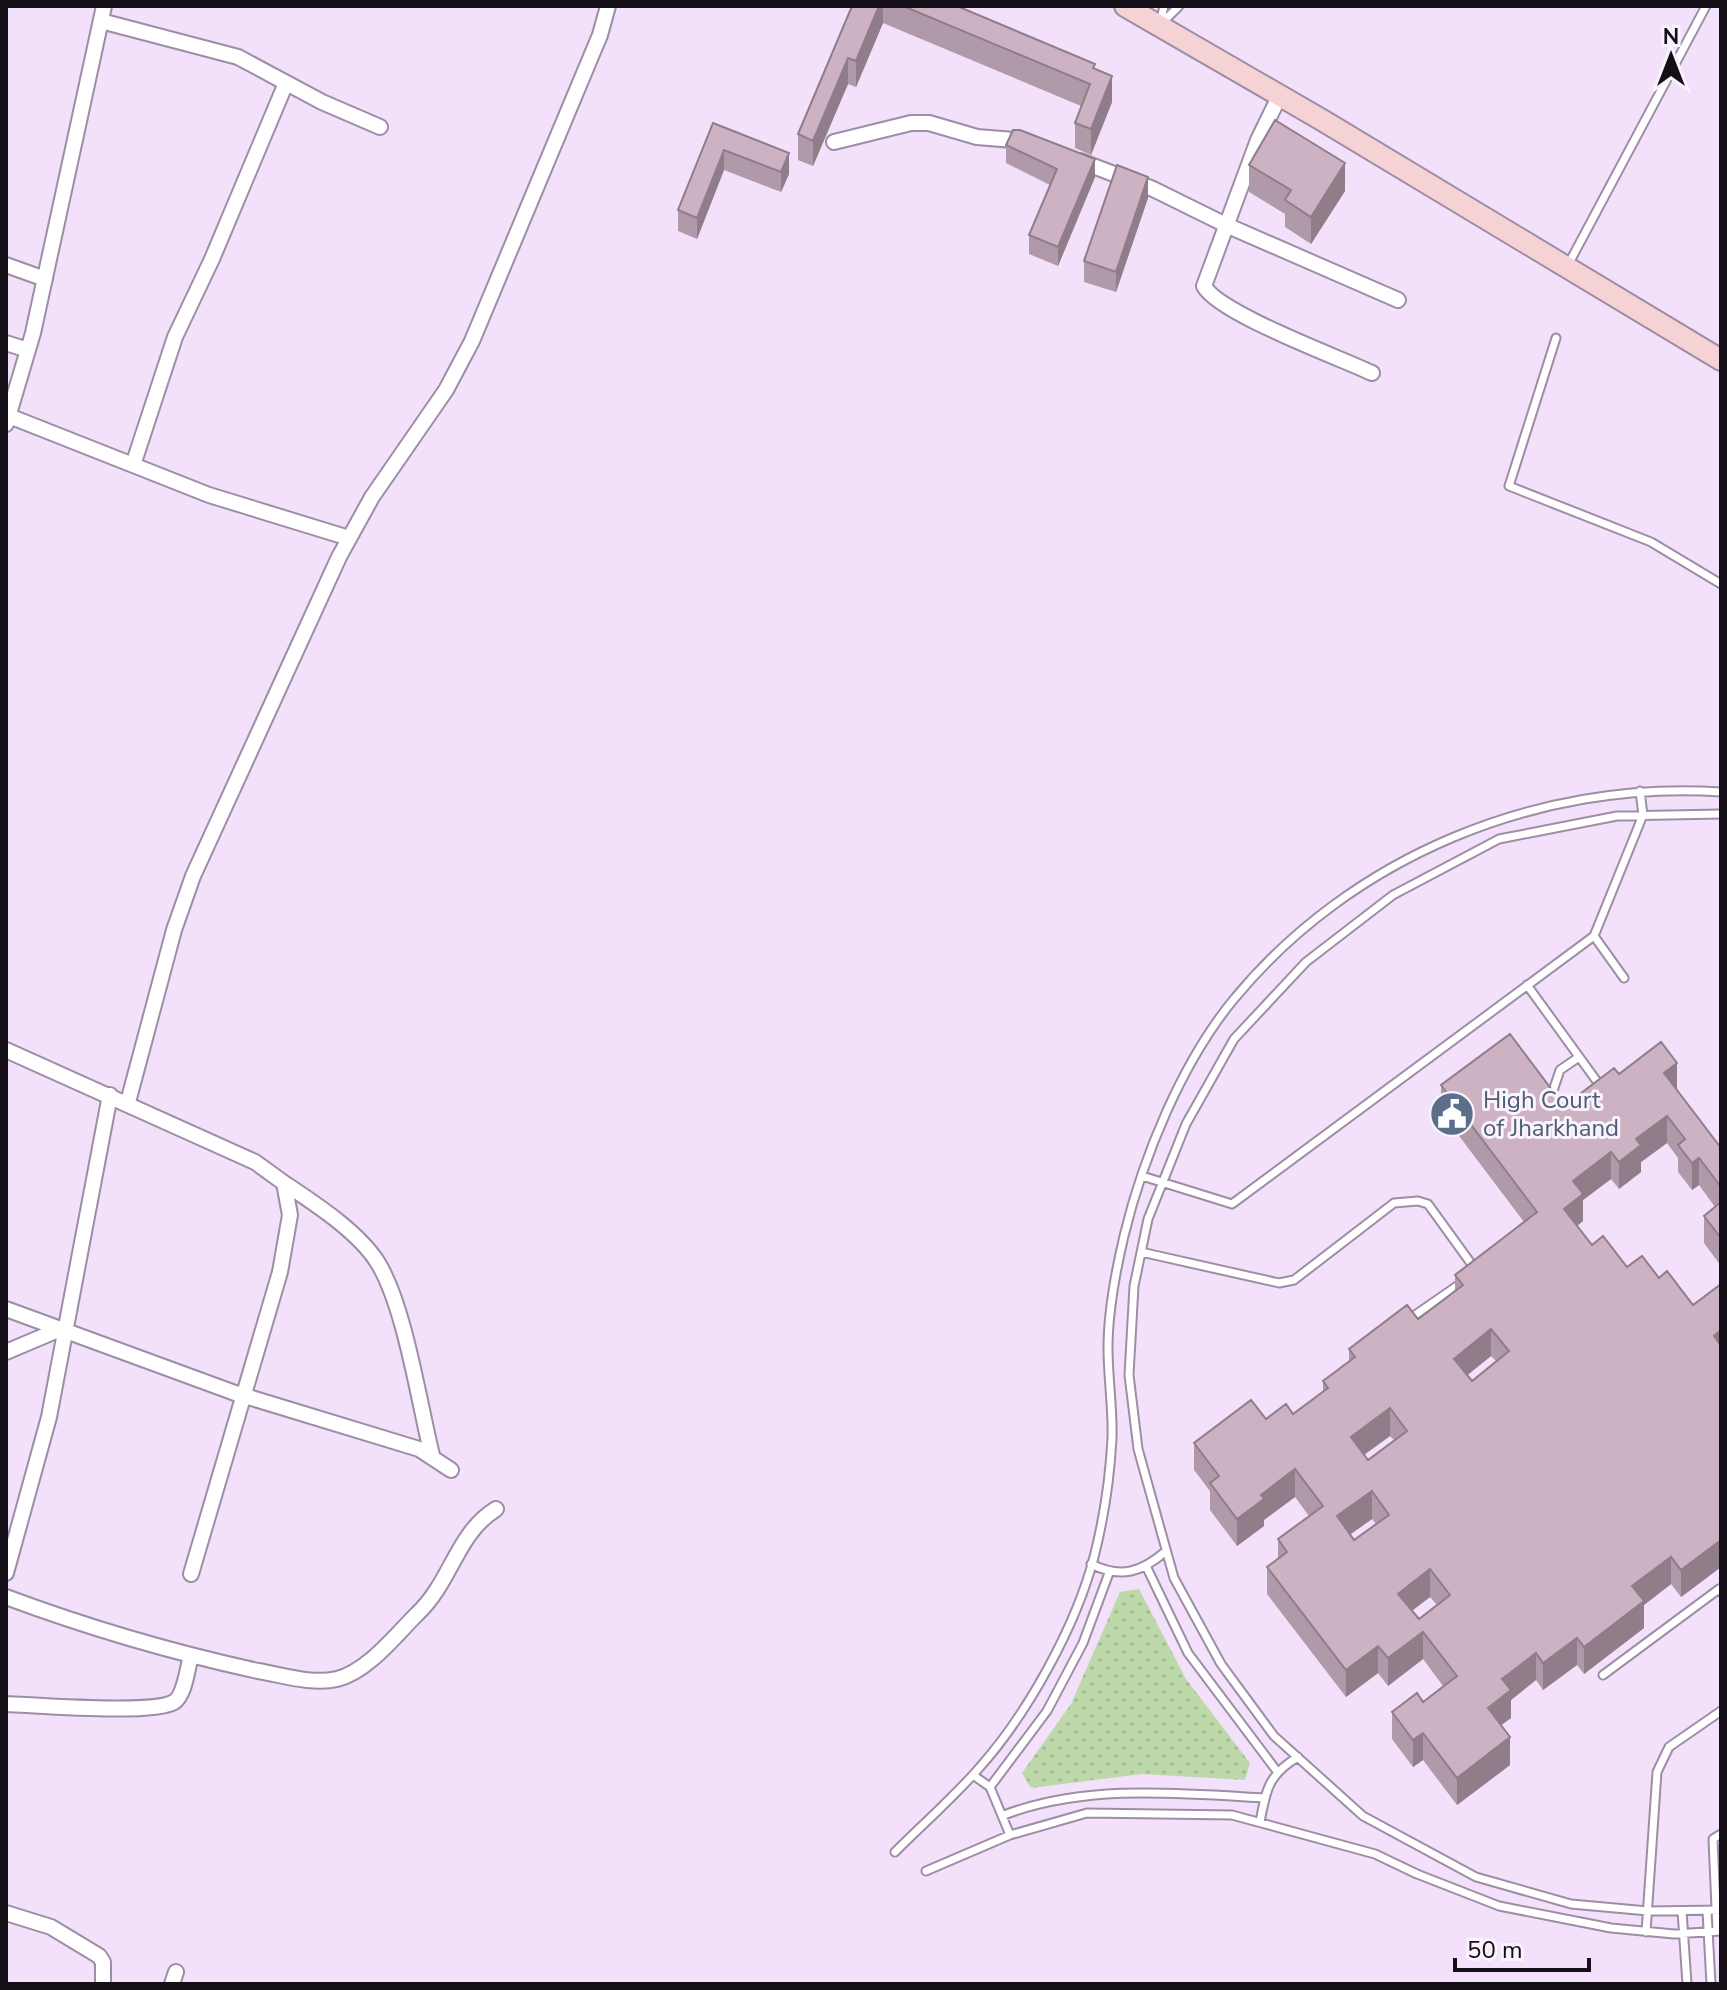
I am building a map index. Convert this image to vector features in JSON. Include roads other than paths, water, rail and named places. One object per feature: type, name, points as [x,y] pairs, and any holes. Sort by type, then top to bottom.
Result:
[{"type":"main road","points":[[1125,6],[1161,16],[1280,95],[1721,360]]},
{"type":"street","points":[[104,6],[45,279],[7,420],[209,495],[349,538]]},
{"type":"street","points":[[128,1102],[174,930],[193,876],[349,538],[372,497],[446,390],[472,341],[540,172],[600,35],[608,6]]},
{"type":"street","points":[[101,21],[238,57],[380,127]]},
{"type":"street","points":[[133,465],[175,337],[212,259],[286,83]]},
{"type":"street","points":[[1280,95],[1258,140],[1205,274],[1204,286],[1208,294],[1239,313],[1372,373]]},
{"type":"street","points":[[834,142],[899,125],[929,123],[977,137],[1022,139],[1036,145]]},
{"type":"street","points":[[1066,155],[1153,189],[1226,225],[1398,300]]},
{"type":"street","points":[[6,265],[45,279]]},
{"type":"street","points":[[6,343],[28,350]]},
{"type":"street","points":[[6,1050],[128,1102],[255,1162],[329,1214],[378,1262],[396,1306],[432,1455]]},
{"type":"street","points":[[6,1573],[49,1417],[62,1332],[110,1095]]},
{"type":"street","points":[[191,1574],[247,1397],[289,1232],[290,1215],[284,1183]]},
{"type":"street","points":[[6,1309],[247,1397],[432,1455],[451,1470]]},
{"type":"street","points":[[6,1352],[62,1332]]},
{"type":"street","points":[[6,1597],[105,1633],[191,1656],[307,1679],[336,1679],[351,1673],[437,1594],[469,1530],[496,1509]]},
{"type":"street","points":[[6,1704],[168,1704],[181,1693],[191,1656]]},
{"type":"street","points":[[6,1913],[51,1927],[99,1956],[103,1962],[103,1984]]},
{"type":"lane","points":[[1161,16],[1179,6]]},
{"type":"lane","points":[[1567,267],[1706,6]]},
{"type":"lane","points":[[1556,338],[1509,486],[1651,542],[1721,584]]},
{"type":"lane","points":[[895,1852],[973,1775],[1019,1713],[1059,1647],[1091,1564],[1106,1501],[1112,1435],[1108,1344],[1124,1238],[1147,1156],[1193,1061],[1234,999],[1311,923],[1388,870],[1480,824],[1579,799],[1663,789],[1721,792]]},
{"type":"lane","points":[[1142,1176],[1232,1204],[1594,936],[1643,815],[1640,791]]},
{"type":"lane","points":[[1719,1910],[1648,1911],[1571,1904],[1476,1877],[1363,1816],[1274,1736],[1221,1664],[1174,1578],[1138,1449],[1129,1375],[1134,1286],[1148,1219],[1186,1124],[1234,1039],[1306,962],[1393,895],[1499,839],[1617,816],[1721,814]]},
{"type":"lane","points":[[1594,936],[1624,978]]},
{"type":"lane","points":[[1527,985],[1602,1089],[1590,1098]]},
{"type":"lane","points":[[1558,1103],[1550,1091],[1554,1080],[1560,1070],[1579,1057]]},
{"type":"lane","points":[[1141,1252],[1279,1283],[1294,1280],[1394,1203],[1418,1201],[1428,1204],[1477,1272],[1400,1326]]},
{"type":"lane","points":[[1091,1564],[1109,1573],[1147,1568],[1166,1551]]},
{"type":"lane","points":[[1147,1568],[1188,1653],[1276,1770]]},
{"type":"lane","points":[[990,1787],[1047,1711],[1083,1643],[1109,1573]]},
{"type":"lane","points":[[1603,1675],[1719,1589],[1721,1592]]},
{"type":"lane","points":[[1646,1932],[1657,1772],[1662,1756],[1721,1711]]},
{"type":"lane","points":[[1260,1822],[1276,1770],[1298,1757]]},
{"type":"lane","points":[[973,1775],[990,1787],[1010,1835]]},
{"type":"lane","points":[[1004,1815],[1043,1801],[1106,1794],[1265,1798]]},
{"type":"lane","points":[[926,1871],[1010,1835],[1087,1813],[1232,1815],[1375,1854],[1499,1906],[1611,1928],[1683,1934],[1715,1931]]},
{"type":"lane","points":[[1711,1984],[1719,1910],[1713,1839],[1721,1834]]},
{"type":"lane","points":[[1682,1911],[1687,1984]]},
{"type":"lane","points":[[1707,1911],[1715,1931]]},
{"type":"place","name":"High Court of Jharkhand","points":[[1452,1114]]}]
